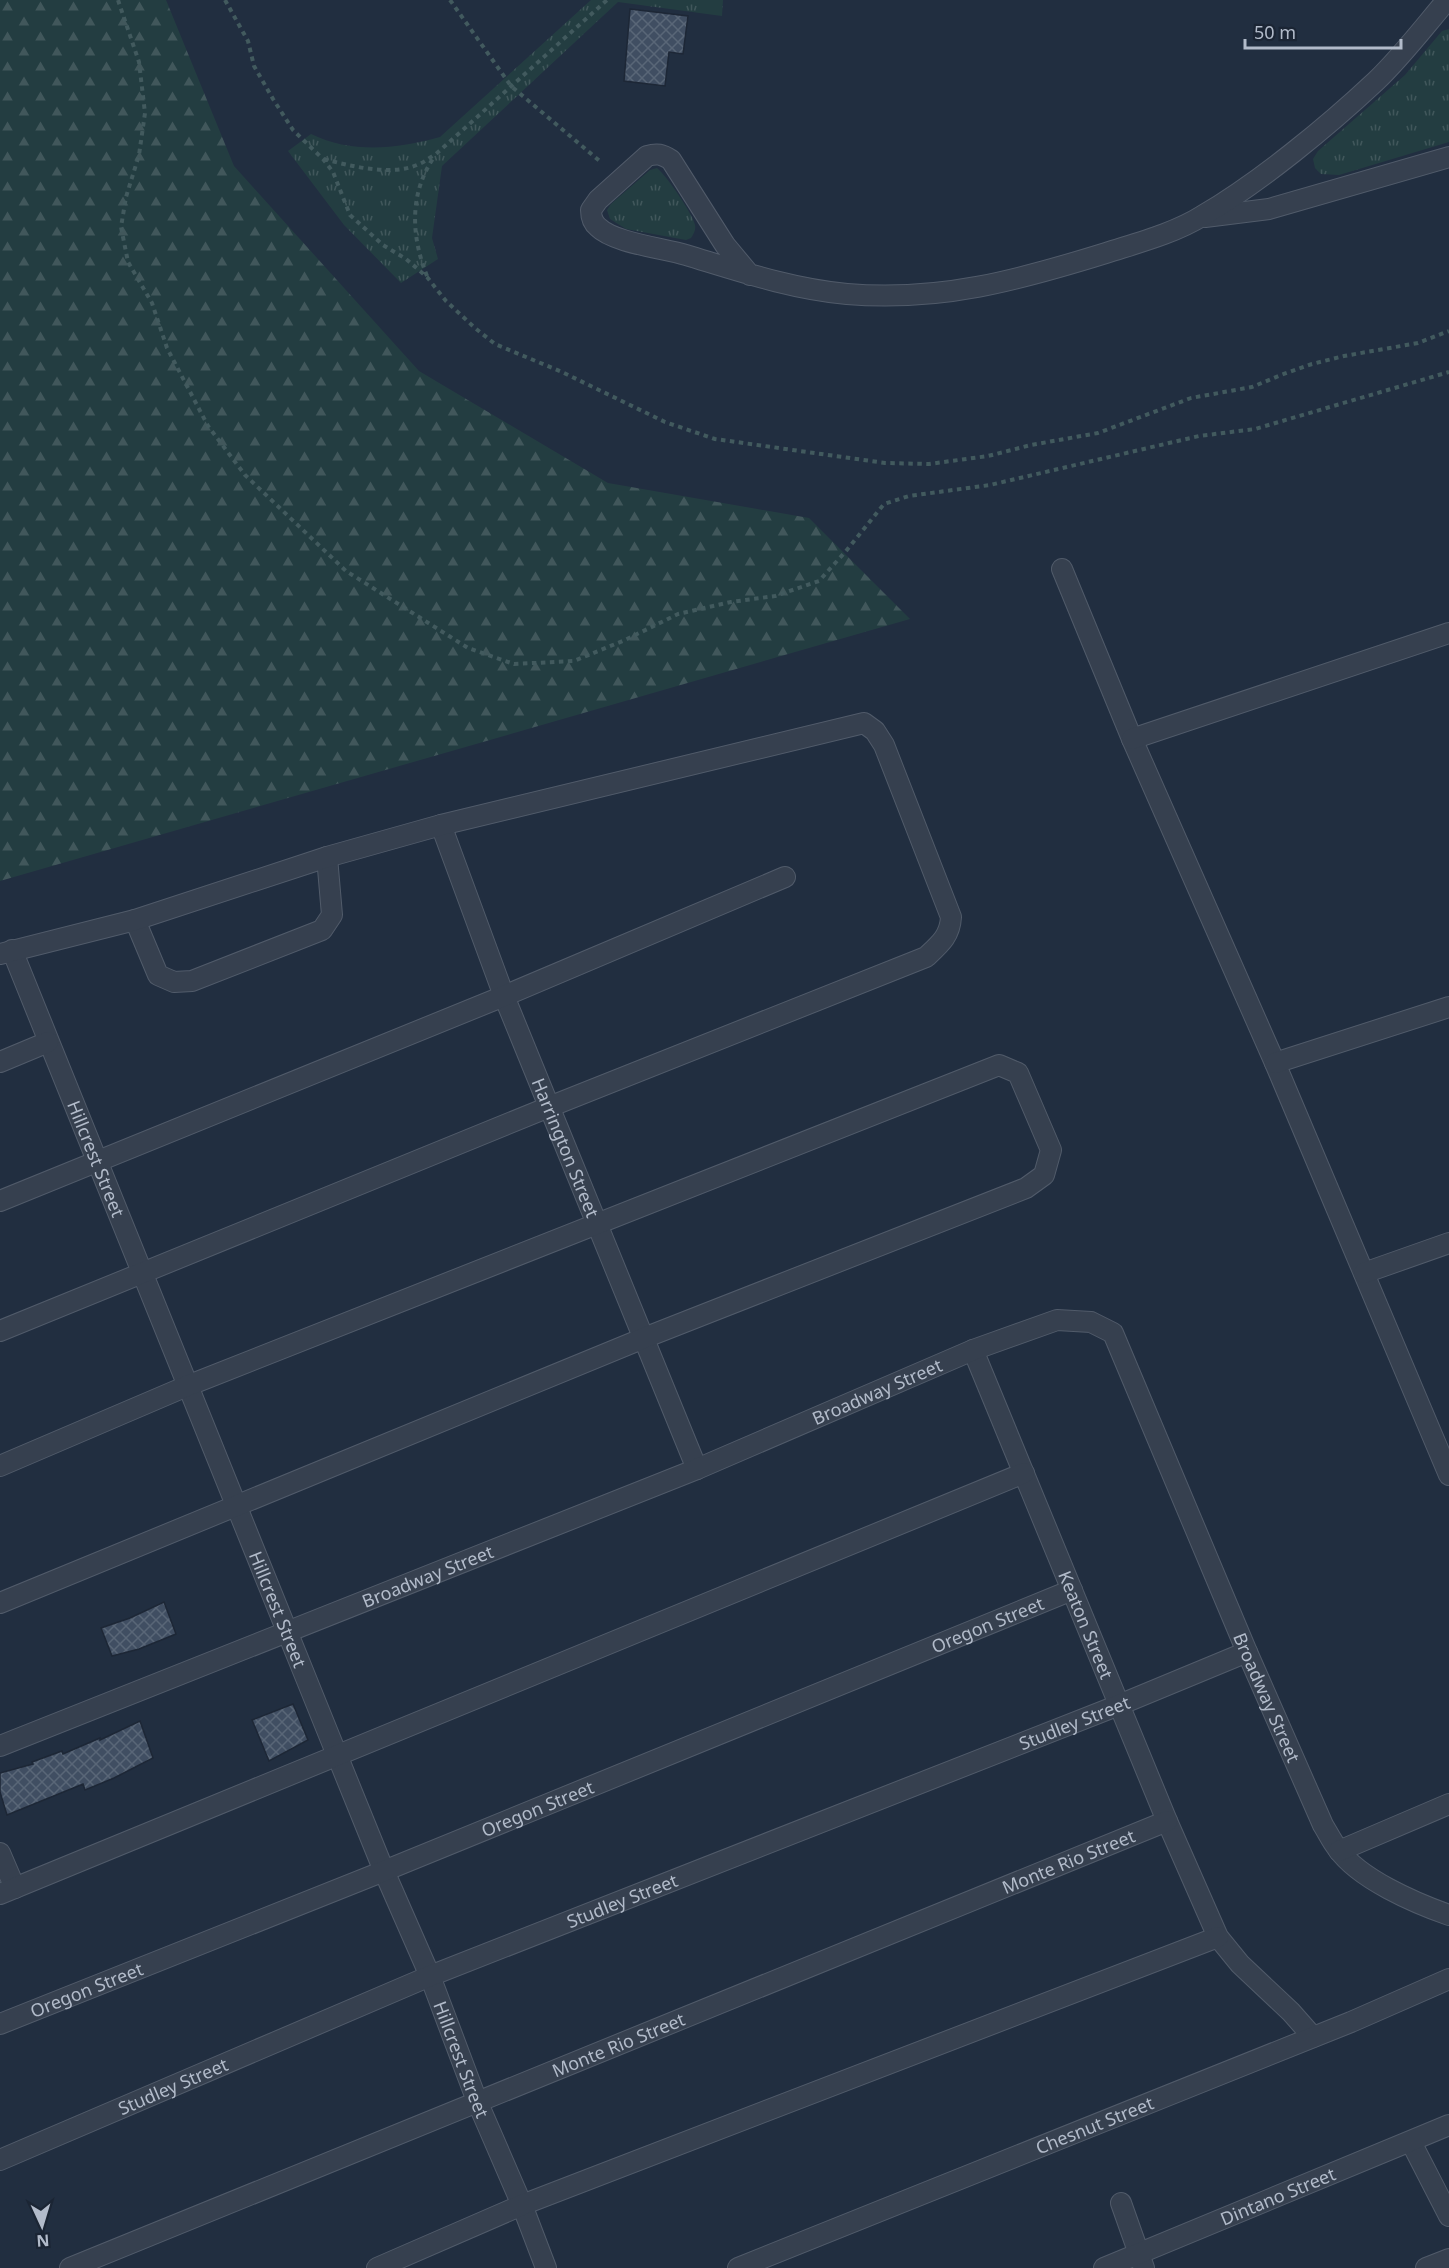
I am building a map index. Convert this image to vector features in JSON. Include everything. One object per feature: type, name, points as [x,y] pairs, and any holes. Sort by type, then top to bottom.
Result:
[{"type":"street","points":[[750,275],[725,245],[671,160],[663,155],[656,153],[647,156],[591,210],[596,226],[610,236],[682,253],[750,275],[786,285],[848,294],[898,295],[954,292],[992,286],[1143,242],[1201,218],[1291,153],[1353,101],[1406,49],[1447,0]]},
{"type":"street","points":[[1201,218],[1269,208],[1449,157]]},
{"type":"street","points":[[1062,569],[1132,738],[1275,1063],[1449,1475]]},
{"type":"street","points":[[1132,738],[1449,633]]},
{"type":"street","points":[[0,1331],[549,1107],[926,957],[944,941],[950,928],[951,917],[884,746],[874,731],[864,723],[441,825],[327,857],[135,920],[6,952]]},
{"type":"street","name":"Harrington Street","points":[[441,825],[504,996],[697,1469]]},
{"type":"street","points":[[135,920],[158,975],[174,982],[192,981],[321,930],[332,915],[327,857]]},
{"type":"street","points":[[0,1201],[504,996],[786,877]]},
{"type":"street","name":"Hillcrest Street","points":[[6,952],[48,1042],[384,1871],[430,1976],[477,2102],[522,2205],[546,2268]]},
{"type":"street","points":[[1275,1063],[1449,1007]]},
{"type":"street","points":[[0,1062],[48,1042]]},
{"type":"street","points":[[0,1466],[187,1386],[999,1065],[1018,1073],[1051,1150],[1044,1175],[1026,1188],[644,1338],[0,1603]]},
{"type":"street","points":[[1364,1273],[1449,1243]]},
{"type":"street","name":"Broadway Street","points":[[0,1746],[697,1469],[974,1350],[1057,1320],[1091,1322],[1113,1334],[1247,1652],[1323,1825],[1339,1851],[1372,1880],[1422,1905],[1449,1915]]},
{"type":"street","name":"Keaton Street","points":[[974,1350],[1167,1821],[1218,1937],[1240,1964],[1292,2012],[1313,2037]]},
{"type":"street","points":[[0,1853],[7,1891],[1024,1473]]},
{"type":"street","name":"Oregon Street","points":[[0,2024],[384,1871],[1072,1590]]},
{"type":"street","name":"Studley Street","points":[[0,2160],[430,1976],[1119,1705],[1247,1652]]},
{"type":"street","points":[[1339,1851],[1449,1804]]},
{"type":"street","name":"Monte Rio Street","points":[[70,2268],[1167,1821]]},
{"type":"street","points":[[377,2268],[522,2205],[1218,1937]]},
{"type":"street","name":"Chesnut Street","points":[[738,2268],[1313,2037],[1449,1979]]},
{"type":"street","name":"Dintano Street","points":[[1104,2268],[1142,2261],[1449,2125]]},
{"type":"street","points":[[1411,2142],[1449,2216]]},
{"type":"street","points":[[1121,2204],[1142,2261]]},
{"type":"street","points":[[1426,2268],[1449,2259]]},
{"type":"path","points":[[118,0],[139,62],[145,113],[139,155],[126,197],[122,227],[128,262],[152,303],[167,348],[208,426],[245,475],[346,571],[468,648],[514,664],[574,661],[625,640],[678,614],[730,602],[775,596],[819,581],[884,504],[909,496],[990,485],[1199,436],[1255,429],[1449,372]]},
{"type":"path","points":[[225,0],[248,41],[254,66],[273,99],[293,130],[333,172],[350,215],[382,245],[406,259],[427,278],[446,301],[495,344],[562,372],[665,422],[715,439],[885,463],[929,464],[988,456],[1031,445],[1098,433],[1191,398],[1252,387],[1312,364],[1344,356],[1418,344],[1449,332]]},
{"type":"path","points":[[450,0],[511,86],[602,163]]},
{"type":"path","points":[[323,159],[347,165],[395,169],[417,165],[436,154],[606,0]]},
{"type":"path","points":[[427,278],[417,251],[415,222],[417,198],[423,174],[436,154]]},
{"type":"green space","points":[[0,0],[166,0],[234,166],[419,371],[608,483],[809,518],[910,619],[0,881]]},
{"type":"green space","points":[[591,0],[723,0],[722,16],[618,2],[442,166],[432,238],[438,259],[401,283],[344,225],[288,151],[311,134],[342,145],[375,148],[440,137]]},
{"type":"green space","points":[[1449,29],[1449,142],[1339,175],[1321,174],[1315,168],[1313,159],[1318,151],[1405,75],[1442,31]]},
{"type":"green space","points":[[657,168],[679,195],[693,220],[695,228],[691,238],[686,240],[626,229],[610,219],[607,210],[611,204],[650,170]]},
{"type":"building","points":[[630,9],[688,16],[683,54],[669,52],[665,86],[624,81]]},
{"type":"building","points":[[164,1602],[176,1634],[139,1649],[112,1656],[101,1628],[130,1618]]},
{"type":"building","points":[[293,1704],[308,1740],[269,1761],[252,1720]]},
{"type":"building","points":[[140,1721],[153,1758],[85,1790],[83,1784],[7,1815],[0,1792],[0,1773],[33,1764],[32,1762],[62,1751],[63,1754]]}]
